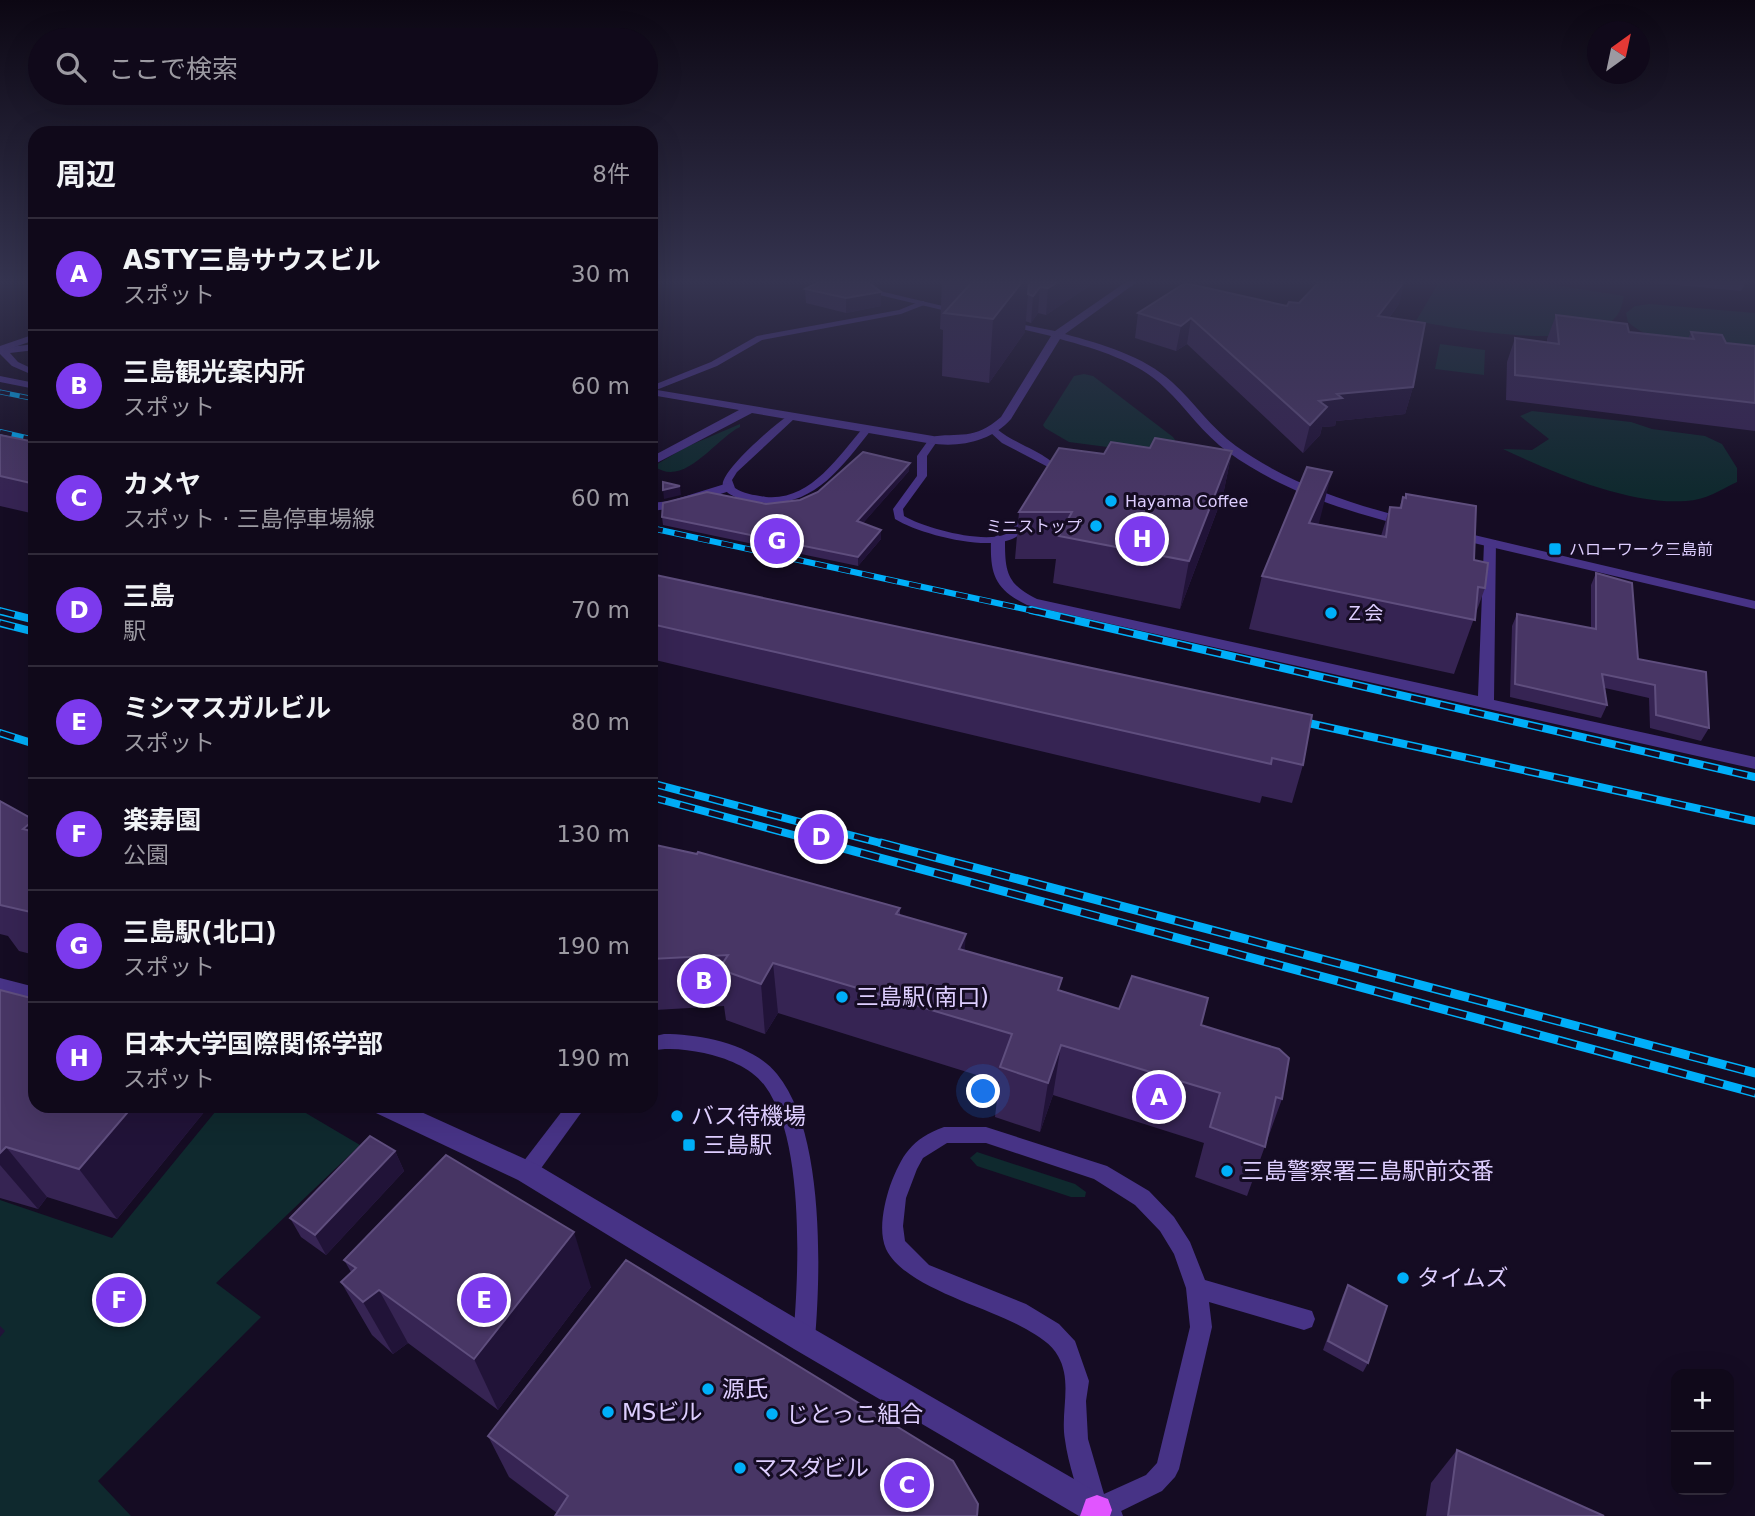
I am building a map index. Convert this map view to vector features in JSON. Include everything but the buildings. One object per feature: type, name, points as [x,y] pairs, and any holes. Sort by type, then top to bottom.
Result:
[{"type":"street","points":[[658,395],[933,440],[970,440],[993,431],[1005,419],[1046,353]]},
{"type":"street","points":[[1113,353],[1157,375],[1175,389],[1209,430],[1261,469],[1321,496],[1491,544],[1755,604]]},
{"type":"street","points":[[0,379],[28,385]]},
{"type":"street","points":[[658,457],[748,410]]},
{"type":"street","points":[[658,506],[671,505],[727,487]]},
{"type":"street","points":[[998,539],[998,564],[1005,587],[1014,595],[1032,602],[1755,763]]},
{"type":"street","points":[[1486,701],[1491,544]]},
{"type":"street","points":[[0,986],[28,994]]},
{"type":"street","points":[[399,1113],[527,1172],[1100,1514]]},
{"type":"lane","points":[[3,353],[15,365],[28,370]]},
{"type":"lane","points":[[658,392],[734,353]]},
{"type":"lane","points":[[791,417],[733,470],[727,480],[727,487],[743,496],[769,502],[801,497],[815,486],[866,430]]},
{"type":"lane","points":[[933,440],[922,456],[922,476],[898,509],[899,517],[906,523],[930,530],[998,539],[1010,536],[1018,530],[1055,471],[1052,465],[1005,441],[993,431]]},
{"type":"lane","points":[[658,1044],[681,1042],[714,1048],[750,1062],[772,1079],[787,1104],[803,1185],[808,1304],[804,1339]]},
{"type":"lane","points":[[527,1172],[572,1113]]},
{"type":"lane","points":[[944,1135],[986,1135],[1100,1172],[1142,1198],[1167,1224],[1183,1249],[1197,1288],[1201,1327],[1167,1469],[1154,1483],[1100,1514],[1076,1439],[1075,1401],[1078,1381],[1067,1349],[1051,1332],[1018,1312],[922,1272],[895,1245],[893,1226],[896,1198],[908,1165],[916,1152],[944,1135]]},
{"type":"lane","points":[[1197,1288],[1304,1319]]},
{"type":"green space","points":[[1438,353],[1485,353],[1484,375],[1435,369]]},
{"type":"green space","points":[[1732,353],[1755,353],[1755,356]]},
{"type":"green space","points":[[1074,376],[1093,376],[1175,440],[1170,446],[1153,453],[1069,442],[1045,428],[1043,425]]},
{"type":"green space","points":[[1532,411],[1631,422],[1652,429],[1705,436],[1722,444],[1737,468],[1737,482],[1706,497],[1686,501],[1641,498],[1592,486],[1503,449],[1532,450],[1549,439],[1520,416]]},
{"type":"green space","points":[[740,424],[740,427],[688,467],[677,471],[658,468],[658,464],[686,447]]},
{"type":"green space","points":[[214,1113],[306,1113],[360,1145],[216,1283],[261,1317],[98,1481],[131,1516],[0,1516],[0,1200],[112,1238]]},
{"type":"green space","points":[[977,1152],[1075,1184],[1086,1192],[1085,1197],[1071,1197],[977,1166],[970,1158]]},
{"type":"railway","points":[[0,392],[28,398]]},
{"type":"railway","points":[[0,432],[28,438]]},
{"type":"railway","points":[[658,530],[1038,612]]},
{"type":"railway","points":[[1031,610],[1755,777]]},
{"type":"railway","points":[[3,612],[0,611],[28,618]]},
{"type":"railway","points":[[0,623],[28,630]]},
{"type":"railway","points":[[1290,719],[1755,821]]},
{"type":"railway","points":[[0,733],[28,742]]},
{"type":"railway","points":[[658,785],[888,845]]},
{"type":"railway","points":[[658,799],[831,845]]},
{"type":"railway","points":[[824,843],[1755,1093]]},
{"type":"railway","points":[[881,843],[1755,1073]]},
{"type":"place","name":"Hayama Coffee","points":[[1111,501]]},
{"type":"place","name":"ミニストップ","points":[[1096,526]]},
{"type":"place","name":"日本大学国際関係学部","points":[[1142,539]]},
{"type":"place","name":"三島駅(北口)","points":[[777,541]]},
{"type":"place","name":"ハローワーク三島前","points":[[1555,549]]},
{"type":"place","name":"Ｚ会","points":[[1331,613]]},
{"type":"place","name":"三島","points":[[821,837]]},
{"type":"place","name":"三島観光案内所","points":[[704,981]]},
{"type":"place","name":"三島駅(南口)","points":[[842,997]]},
{"type":"place","name":"ASTY三島サウスビル","points":[[1159,1097]]},
{"type":"place","name":"バス待機場","points":[[677,1116]]},
{"type":"place","name":"三島駅","points":[[689,1145]]},
{"type":"place","name":"三島警察署三島駅前交番","points":[[1227,1171]]},
{"type":"place","name":"タイムズ","points":[[1403,1278]]},
{"type":"place","name":"楽寿園","points":[[119,1300]]},
{"type":"place","name":"ミシマスガルビル","points":[[484,1300]]},
{"type":"place","name":"源氏","points":[[708,1389]]},
{"type":"place","name":"MSビル","points":[[608,1412]]},
{"type":"place","name":"じとっこ組合","points":[[772,1414]]},
{"type":"place","name":"マスダビル","points":[[740,1468]]},
{"type":"place","name":"カメヤ","points":[[907,1485]]}]
